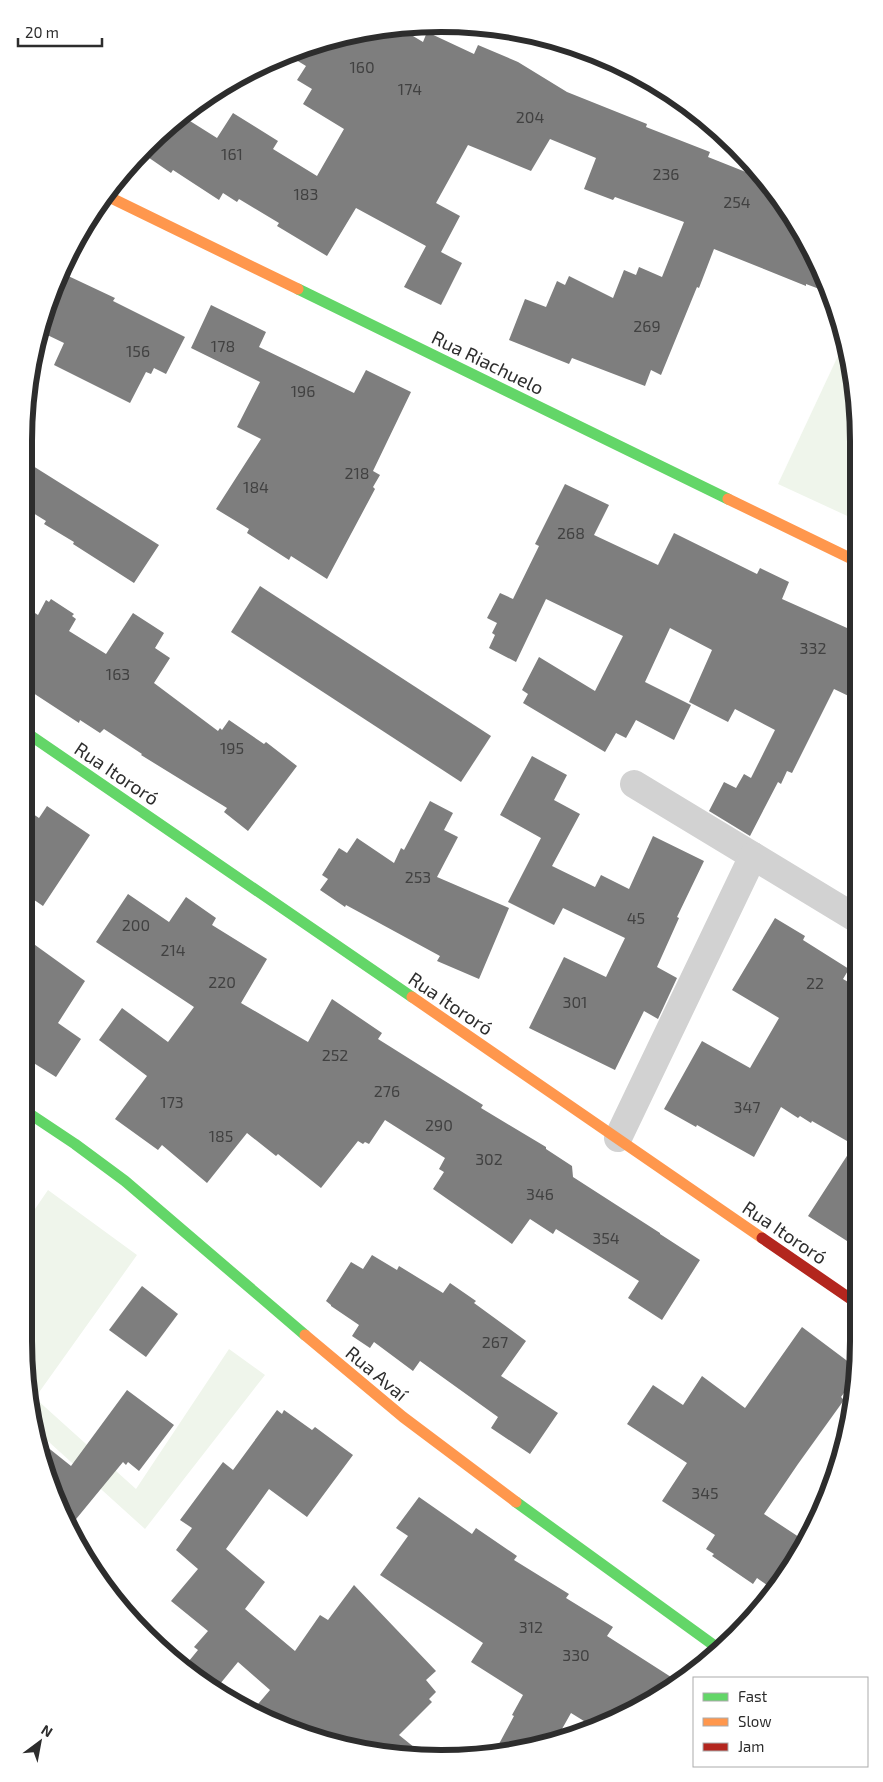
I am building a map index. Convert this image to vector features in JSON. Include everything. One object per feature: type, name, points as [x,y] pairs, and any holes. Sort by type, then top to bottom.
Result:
[{"type":"street","name":"Rua Riachuelo","points":[[113,199],[850,558]]},
{"type":"street","name":"Rua Itororó","points":[[32,736],[850,1298]]},
{"type":"street","points":[[634,784],[850,915]]},
{"type":"street","points":[[618,1138],[753,856]]},
{"type":"street","name":"Rua Avaí","points":[[32,1115],[124,1180],[420,1432],[714,1645]]},
{"type":"shaded area","points":[[840,351],[850,415],[850,517],[778,484]]},
{"type":"shaded area","points":[[48,1190],[137,1255],[36,1396],[32,1340],[32,1213]]},
{"type":"shaded area","points":[[229,1349],[265,1375],[145,1529],[44,1438],[37,1400],[136,1489]]},
{"type":"building","points":[[428,33],[474,54],[478,45],[518,62],[567,92],[647,124],[646,127],[710,152],[708,157],[751,174],[782,214],[796,237],[821,290],[806,284],[806,286],[714,249],[661,375],[651,370],[645,386],[572,358],[569,364],[509,340],[525,299],[546,307],[557,281],[565,285],[569,276],[613,298],[624,270],[636,275],[639,267],[662,277],[684,222],[615,197],[613,200],[584,189],[596,158],[550,139],[531,171],[468,145],[436,203],[460,216],[441,252],[462,263],[441,305],[404,287],[426,246],[356,208],[327,256],[277,226],[279,223],[239,199],[237,202],[223,193],[219,200],[173,170],[171,173],[148,157],[189,120],[217,138],[233,113],[278,141],[273,149],[317,176],[344,129],[303,104],[312,89],[297,80],[306,66],[296,60],[336,46],[388,36],[409,34],[423,42]]},
{"type":"building","points":[[68,276],[115,298],[113,301],[185,337],[166,374],[154,368],[151,374],[146,372],[130,403],[54,365],[64,343],[46,335]]},
{"type":"building","points":[[211,305],[266,332],[259,347],[354,393],[366,370],[411,392],[373,471],[380,475],[373,487],[375,489],[327,579],[291,556],[289,560],[247,533],[249,529],[216,509],[261,439],[237,427],[260,382],[191,348]]},
{"type":"building","points":[[32,465],[159,545],[134,583],[44,524],[46,521],[32,512]]},
{"type":"building","points":[[565,484],[609,505],[594,535],[658,565],[674,533],[757,574],[760,568],[789,582],[782,599],[850,629],[850,697],[834,689],[792,773],[787,771],[781,784],[778,782],[750,836],[709,811],[724,782],[736,788],[744,774],[751,778],[775,730],[735,709],[728,722],[689,702],[712,650],[670,628],[645,682],[691,705],[674,740],[636,720],[626,738],[616,733],[605,752],[523,703],[528,694],[522,690],[539,657],[595,691],[623,636],[546,599],[516,662],[489,648],[495,635],[492,633],[497,623],[487,618],[500,593],[513,599],[539,546],[535,544]]},
{"type":"building","points":[[260,586],[491,736],[461,782],[231,632]]},
{"type":"building","points":[[51,599],[74,614],[72,616],[76,619],[69,631],[106,654],[133,613],[164,633],[155,648],[170,658],[154,683],[218,731],[220,728],[222,730],[229,720],[264,744],[266,742],[297,766],[248,831],[224,812],[227,808],[141,755],[104,729],[100,733],[80,720],[79,723],[32,692],[32,611],[38,615],[46,600],[49,602]]},
{"type":"building","points":[[532,756],[567,775],[554,800],[580,814],[552,866],[595,887],[601,875],[629,889],[653,836],[704,861],[677,917],[679,918],[657,967],[677,978],[658,1019],[644,1011],[615,1070],[529,1028],[564,957],[606,977],[625,938],[563,908],[554,925],[508,902],[541,838],[500,815]]},
{"type":"building","points":[[430,801],[453,813],[444,830],[458,837],[437,877],[509,908],[479,979],[437,961],[440,956],[346,905],[345,907],[320,890],[328,879],[322,875],[339,848],[347,853],[357,838],[394,863],[401,848],[404,850]]},
{"type":"building","points":[[47,806],[90,835],[43,906],[32,898],[32,813],[39,818]]},
{"type":"building","points":[[128,894],[169,922],[186,897],[216,918],[212,925],[267,959],[241,1003],[308,1042],[332,999],[382,1033],[378,1039],[483,1105],[481,1108],[546,1147],[546,1149],[572,1166],[573,1177],[700,1260],[662,1320],[628,1298],[639,1281],[556,1229],[553,1234],[530,1219],[512,1244],[433,1189],[444,1172],[439,1169],[445,1158],[385,1120],[369,1144],[365,1142],[363,1144],[358,1141],[321,1188],[278,1154],[276,1156],[247,1133],[207,1183],[162,1145],[158,1150],[115,1119],[147,1076],[99,1040],[122,1008],[168,1042],[194,1007],[96,942]]},
{"type":"building","points":[[775,918],[805,936],[803,940],[849,969],[843,979],[850,983],[850,1143],[812,1121],[811,1123],[800,1116],[798,1118],[781,1107],[754,1157],[664,1109],[702,1041],[750,1068],[779,1018],[732,990]]},
{"type":"building","points":[[32,943],[85,981],[58,1023],[81,1039],[56,1077],[32,1062]]},
{"type":"building","points":[[850,1151],[850,1237],[847,1241],[808,1216]]},
{"type":"building","points":[[372,1255],[397,1270],[399,1266],[443,1293],[450,1283],[526,1341],[501,1376],[558,1413],[530,1454],[491,1428],[498,1417],[420,1361],[413,1371],[374,1342],[370,1348],[352,1336],[359,1325],[326,1301],[351,1262],[363,1269]]},
{"type":"building","points":[[142,1286],[178,1314],[146,1357],[109,1330]]},
{"type":"building","points":[[802,1327],[850,1363],[848,1388],[841,1397],[844,1400],[764,1514],[800,1538],[782,1568],[768,1586],[757,1578],[753,1584],[712,1556],[714,1554],[706,1549],[715,1535],[662,1501],[687,1463],[627,1424],[653,1385],[683,1405],[702,1376],[745,1408]]},
{"type":"building","points":[[127,1390],[174,1425],[139,1471],[128,1462],[126,1465],[123,1462],[75,1521],[54,1472],[46,1446],[71,1466]]},
{"type":"building","points":[[277,1410],[282,1414],[284,1410],[312,1430],[315,1427],[353,1455],[307,1517],[269,1489],[226,1549],[265,1582],[245,1609],[295,1651],[320,1615],[328,1620],[354,1585],[436,1671],[426,1680],[436,1692],[429,1699],[432,1702],[399,1735],[416,1749],[362,1742],[310,1728],[257,1705],[270,1690],[238,1662],[220,1684],[189,1661],[198,1650],[194,1647],[208,1631],[171,1601],[198,1569],[176,1550],[192,1528],[180,1520],[223,1462],[233,1470]]},
{"type":"building","points":[[419,1497],[472,1534],[476,1528],[517,1556],[514,1560],[569,1594],[566,1598],[613,1627],[607,1636],[671,1677],[668,1682],[646,1695],[587,1723],[571,1713],[560,1732],[498,1746],[523,1695],[471,1662],[483,1643],[380,1575],[408,1536],[396,1528]]},
{"type":"traffic: fast","points":[[298,289],[728,499]]},
{"type":"traffic: fast","points":[[32,736],[412,997]]},
{"type":"traffic: fast","points":[[32,1115],[125,1181],[305,1335]]},
{"type":"traffic: fast","points":[[516,1502],[714,1645]]},
{"type":"traffic: slow","points":[[113,199],[298,289]]},
{"type":"traffic: slow","points":[[728,499],[850,558]]},
{"type":"traffic: slow","points":[[412,997],[762,1238]]},
{"type":"traffic: slow","points":[[305,1335],[403,1417],[516,1502]]},
{"type":"traffic: jam","points":[[762,1238],[850,1298]]}]
